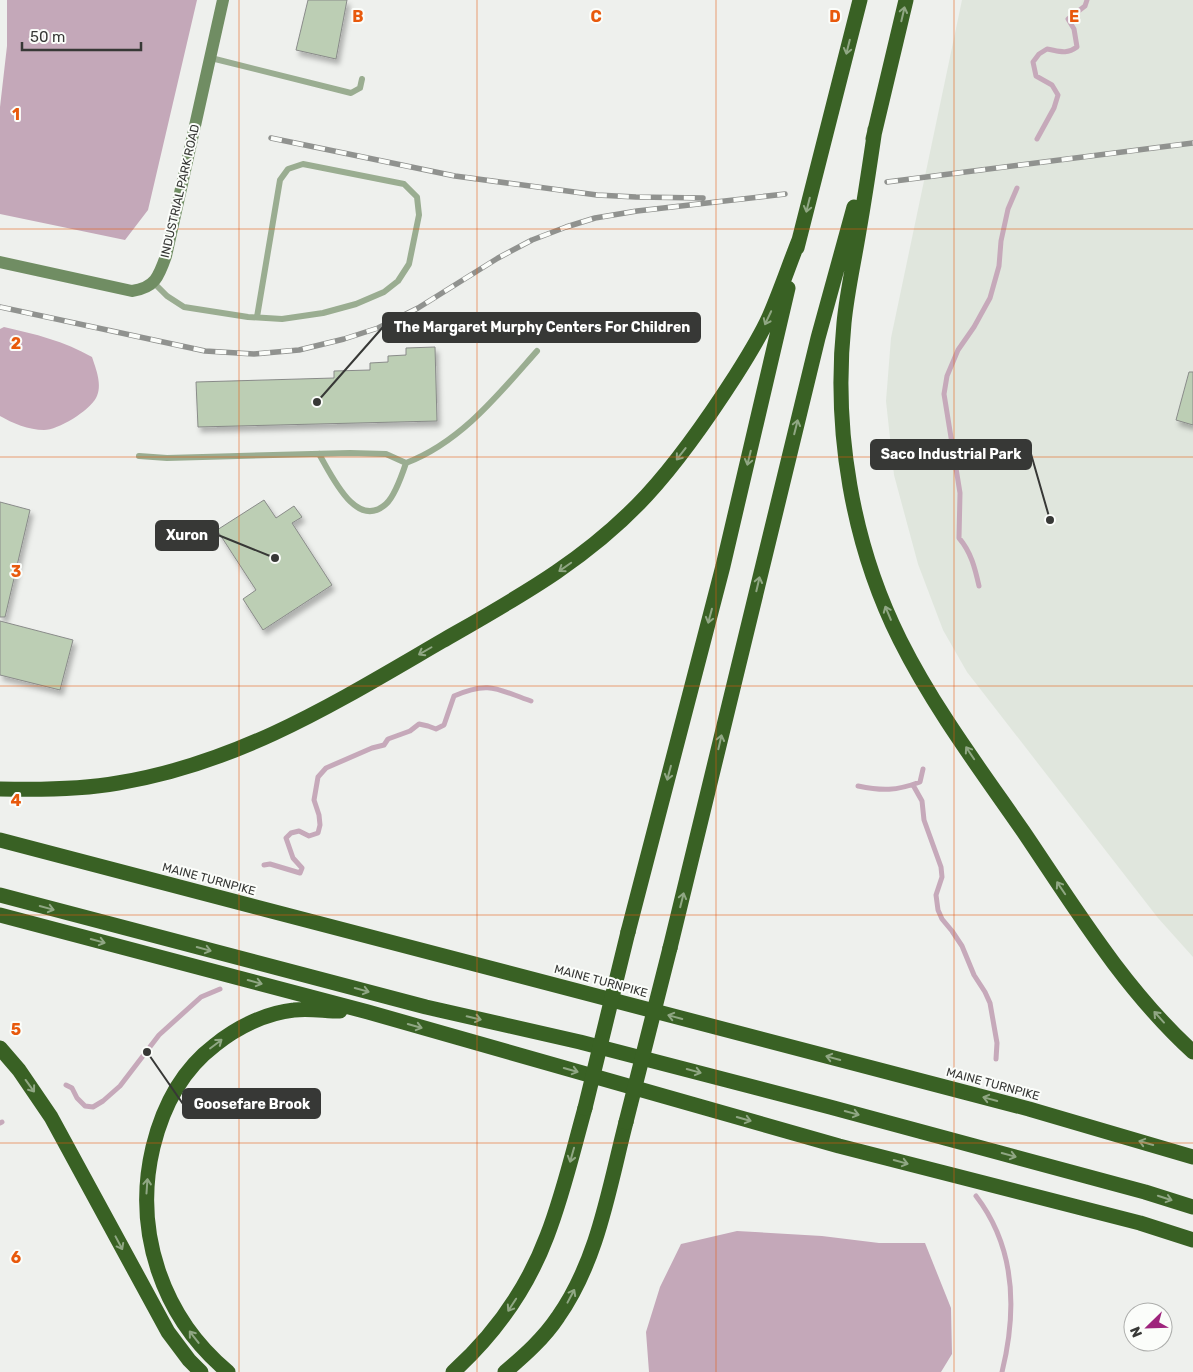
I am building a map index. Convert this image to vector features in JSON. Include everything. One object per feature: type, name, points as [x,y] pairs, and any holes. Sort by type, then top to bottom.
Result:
[{"type":"highway","points":[[453,1372],[472,1354],[500,1322],[530,1275],[560,1199],[585,1108],[628,932],[723,566],[799,240],[860,0]]},
{"type":"highway","points":[[505,1372],[542,1337],[558,1317],[585,1268],[599,1229],[670,948],[818,338],[876,129],[906,0]]},
{"type":"highway","points":[[876,129],[850,278],[844,324],[842,360],[845,453],[855,510],[872,571],[898,638],[934,700],[1115,965],[1157,1015],[1193,1052]]},
{"type":"highway","points":[[0,789],[56,789],[116,784],[180,770],[240,749],[286,729],[336,702],[513,601],[572,562],[626,515],[669,469],[705,424],[744,363],[768,319],[799,240]]},
{"type":"highway","name":"MAINE TURNPIKE","points":[[0,840],[1029,1109],[1193,1157]]},
{"type":"highway","points":[[0,895],[426,1007],[580,1042],[830,1107],[1145,1192],[1193,1207]]},
{"type":"highway","points":[[0,915],[368,1012],[839,1146],[1140,1224],[1193,1240]]},
{"type":"highway","points":[[228,1372],[205,1350],[181,1320],[162,1283],[155,1262],[146,1208],[148,1170],[159,1125],[171,1097],[186,1073],[208,1051],[244,1026],[275,1014],[294,1010],[368,1012]]},
{"type":"highway","points":[[0,1048],[51,1117],[168,1332],[189,1360],[201,1372]]},
{"type":"street","name":"INDUSTRIAL PARK ROAD","points":[[153,282],[157,278],[166,256],[223,0]]},
{"type":"street","points":[[0,262],[132,291],[142,290],[153,282]]},
{"type":"lane","points":[[211,58],[351,93],[360,88],[362,79]]},
{"type":"lane","points":[[153,282],[167,296],[184,307],[256,317],[282,319],[323,313],[356,304],[384,292],[398,281],[410,264],[419,215],[417,197],[404,184],[303,164],[288,170],[280,180],[256,317]]},
{"type":"lane","points":[[139,456],[167,458],[386,454],[406,463],[424,456],[467,425],[489,406],[537,351]]},
{"type":"lane","points":[[320,454],[335,482],[350,502],[362,511],[374,512],[387,504],[399,483],[406,463]]},
{"type":"shaded area","points":[[7,0],[197,0],[148,210],[125,240],[0,214],[0,107],[7,46]]},
{"type":"shaded area","points":[[962,0],[1193,0],[1193,957],[1158,918],[967,672],[943,630],[918,564],[894,475],[886,401],[891,338]]},
{"type":"shaded area","points":[[4,327],[60,342],[92,357],[97,372],[99,388],[96,398],[92,403],[80,414],[65,423],[44,430],[21,426],[0,416],[0,329]]},
{"type":"shaded area","points":[[737,1231],[822,1236],[879,1243],[925,1243],[951,1308],[952,1354],[941,1372],[649,1372],[646,1332],[660,1287],[681,1244]]},
{"type":"building","points":[[308,0],[347,0],[336,59],[296,50]]},
{"type":"building","points":[[435,347],[437,421],[198,427],[196,382],[334,378],[334,371],[370,370],[370,363],[388,362],[388,356],[406,355],[406,348]]},
{"type":"building","points":[[1189,372],[1193,372],[1193,425],[1176,420]]},
{"type":"building","points":[[264,500],[276,518],[294,506],[302,517],[292,523],[332,585],[263,630],[243,599],[256,590],[217,530]]},
{"type":"building","points":[[0,502],[30,510],[5,617],[0,617]]},
{"type":"building","points":[[0,621],[73,640],[60,690],[0,675]]},
{"type":"waterway","points":[[1037,139],[1054,108],[1058,95],[1052,85],[1036,76],[1033,62],[1039,54],[1047,49],[1066,52],[1077,47],[1074,29],[1068,19],[1085,6],[1087,0]]},
{"type":"waterway","points":[[979,586],[970,555],[959,538],[960,493],[944,394],[947,376],[958,350],[974,327],[990,298],[999,266],[1001,241],[1008,209],[1017,188]]},
{"type":"waterway","points":[[264,865],[270,864],[300,873],[302,868],[293,858],[286,838],[291,833],[299,831],[309,836],[318,833],[320,825],[319,815],[314,800],[318,777],[326,768],[372,748],[384,745],[388,739],[410,731],[419,724],[436,729],[444,725],[454,696],[466,691],[477,688],[494,688],[531,701]]},
{"type":"waterway","points":[[858,786],[874,789],[904,787],[920,782],[923,769]]},
{"type":"waterway","points":[[913,785],[922,801],[924,820],[941,867],[942,877],[936,895],[938,910],[942,919],[962,946],[974,975],[990,1003],[997,1043],[996,1059]]},
{"type":"waterway","points":[[66,1085],[72,1088],[77,1098],[85,1106],[93,1107],[103,1101],[120,1086],[159,1035],[201,997],[220,989]]},
{"type":"waterway","points":[[976,1196],[989,1216],[999,1237],[1006,1258],[1010,1281],[1010,1326],[1002,1372]]},
{"type":"railway","points":[[271,138],[455,176],[597,195],[703,198]]},
{"type":"railway","points":[[887,182],[1193,143]]},
{"type":"railway","points":[[0,307],[205,351],[254,354],[299,350],[378,328],[418,308],[498,258],[532,240],[566,227],[595,218],[637,211],[785,194]]},
{"type":"place","name":"The Margaret Murphy Centers For Children","points":[[317,402]]},
{"type":"place","name":"Saco Industrial Park","points":[[1050,520]]},
{"type":"place","name":"Xuron","points":[[275,558]]},
{"type":"place","name":"Goosefare Brook","points":[[147,1052]]}]
